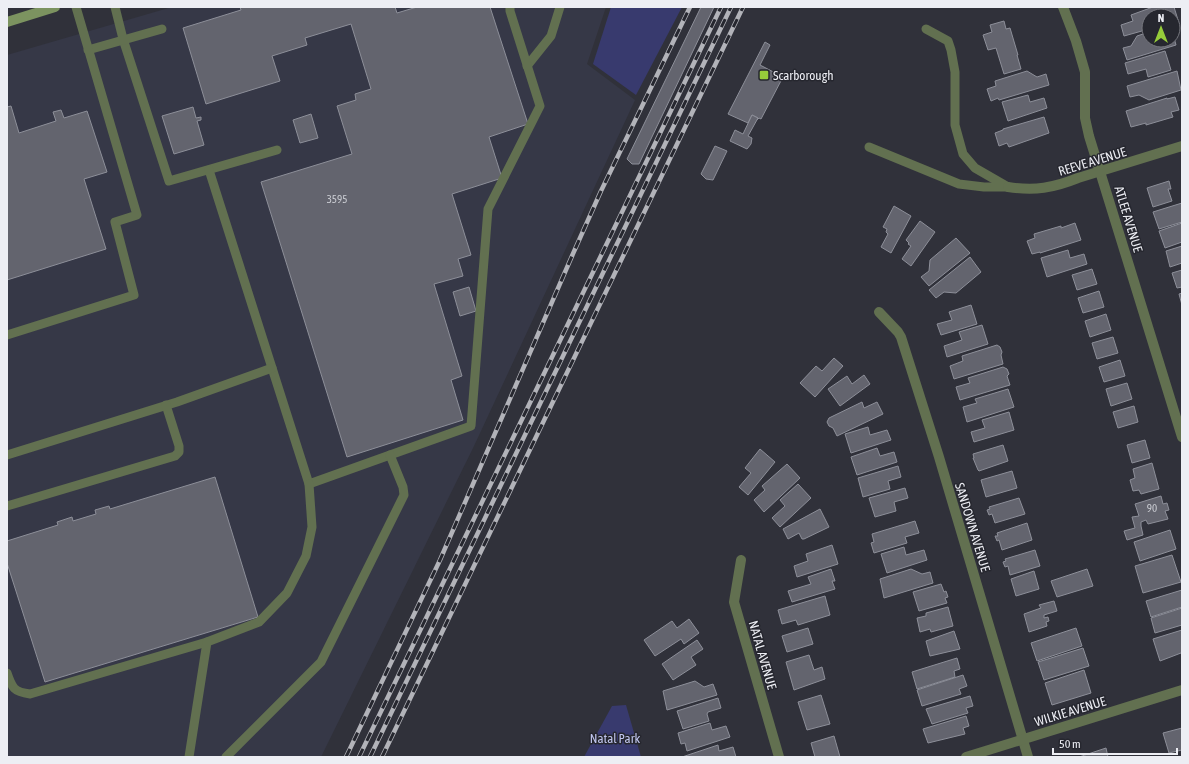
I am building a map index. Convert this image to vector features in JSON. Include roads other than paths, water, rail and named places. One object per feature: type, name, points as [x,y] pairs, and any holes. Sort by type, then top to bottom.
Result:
[{"type":"main road","points":[[7,22],[55,7]]},
{"type":"street","name":"ATLEE AVENUE","points":[[1063,7],[1076,41],[1084,72],[1085,118],[1089,136],[1182,437]]},
{"type":"street","name":"REEVE AVENUE","points":[[1008,187],[1042,189],[1063,184],[1182,146]]},
{"type":"street","name":"SANDOWN AVENUE","points":[[879,312],[901,337],[941,464],[1028,757]]},
{"type":"street","name":"NATAL AVENUE","points":[[741,560],[734,602],[779,757]]},
{"type":"street","name":"WILKIE AVENUE","points":[[966,757],[1182,690]]},
{"type":"lane","points":[[7,335],[134,295],[115,222],[136,215],[76,7]]},
{"type":"lane","points":[[116,7],[123,39],[169,182],[277,150]]},
{"type":"lane","points":[[309,484],[471,426],[488,209],[540,106],[510,7]]},
{"type":"lane","points":[[527,66],[551,36],[560,7]]},
{"type":"lane","points":[[926,28],[948,41],[951,50],[955,72],[954,125],[963,154],[975,168],[1008,187]]},
{"type":"lane","points":[[88,50],[162,29]]},
{"type":"lane","points":[[869,147],[959,184],[984,187],[1008,187]]},
{"type":"lane","points":[[7,673],[11,685],[15,689],[19,692],[30,694],[207,642],[259,622],[287,593],[306,556],[312,527],[309,484],[209,170]]},
{"type":"lane","points":[[7,455],[166,405],[272,368]]},
{"type":"lane","points":[[7,506],[175,456],[179,452],[179,446],[166,405]]},
{"type":"lane","points":[[226,757],[321,662],[404,495],[403,487],[390,455]]},
{"type":"lane","points":[[189,757],[207,642]]},
{"type":"railway","points":[[346,757],[440,560],[601,191],[690,7]]},
{"type":"railway","points":[[359,757],[721,7]]},
{"type":"railway","points":[[370,757],[731,7]]},
{"type":"railway","points":[[382,757],[743,7]]},
{"type":"place","name":"Scarborough","points":[[764,75]]},
{"type":"park label","name":"Natal Park","points":[[615,738]]}]
